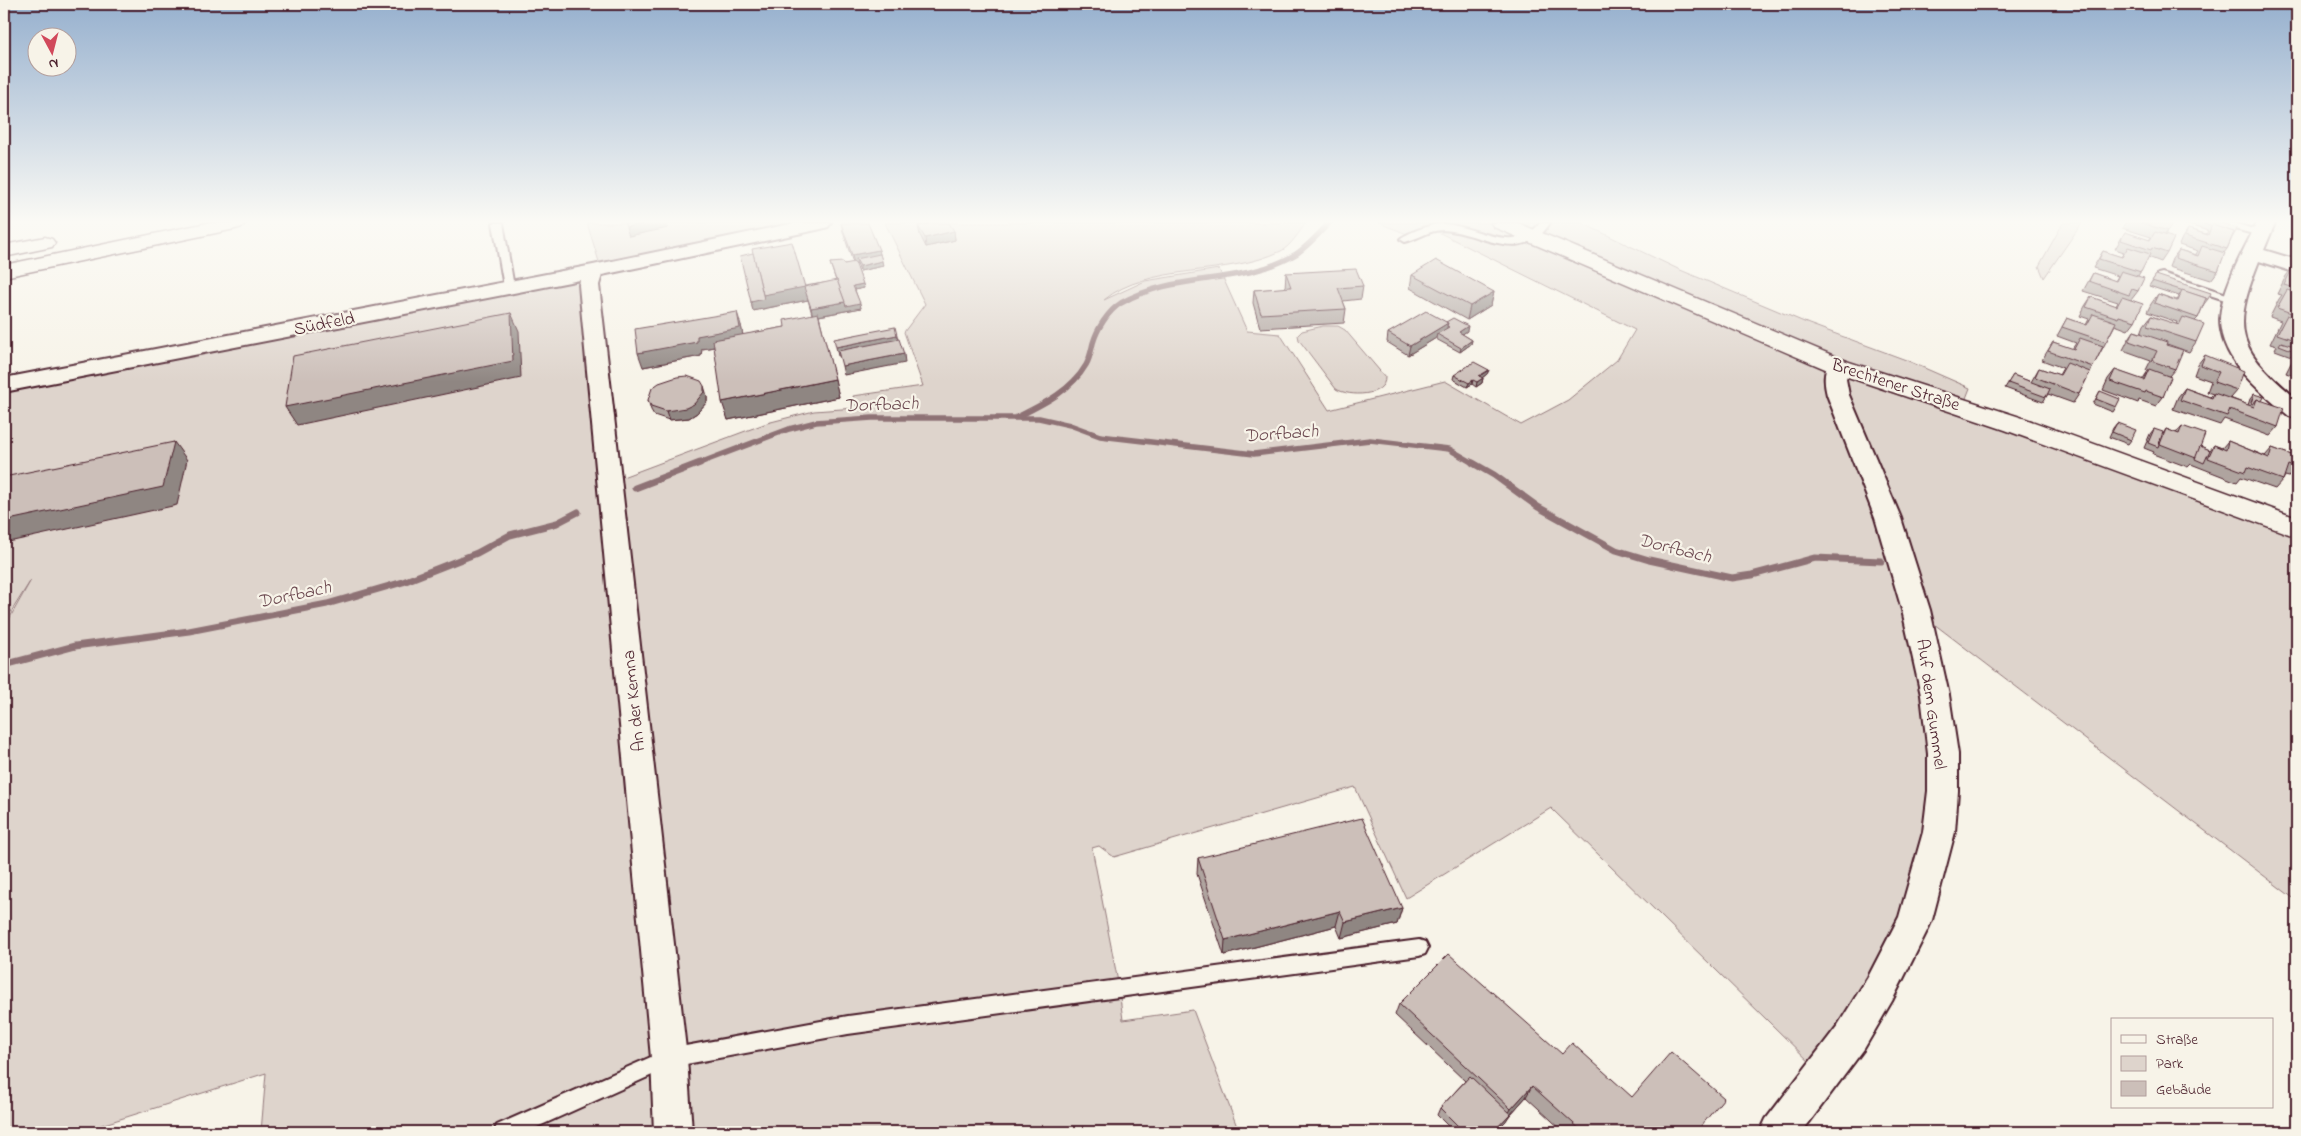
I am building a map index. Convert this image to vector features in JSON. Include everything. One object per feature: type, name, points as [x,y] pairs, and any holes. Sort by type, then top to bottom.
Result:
[{"type":"main road","name":"Brechtener Straße","points":[[1641,276],[1838,366],[2014,424],[2297,528]]},
{"type":"street","name":"Südfeld","points":[[4,385],[568,276]]},
{"type":"street","name":"An der Kemna","points":[[592,276],[590,286],[669,1058],[673,1132]]},
{"type":"street","points":[[2244,276],[2230,320],[2234,338],[2239,350],[2264,382],[2297,411]]},
{"type":"street","name":"Auf dem Gummel","points":[[1779,1132],[1850,1037],[1880,989],[1915,920],[1939,832],[1943,791],[1943,754],[1935,695],[1923,635],[1888,518],[1838,395],[1835,378],[1838,366]]},
{"type":"lane","points":[[507,276],[509,288]]},
{"type":"lane","points":[[2162,276],[2235,300]]},
{"type":"lane","points":[[504,1132],[669,1058],[848,1025],[1419,948]]},
{"type":"green space","points":[[590,276],[604,276],[595,291],[612,481],[767,423],[814,411],[856,408],[853,396],[923,386],[904,332],[925,304],[911,276],[1161,276],[1122,288],[1104,300],[1145,281],[1176,276],[1222,276],[1247,331],[1280,334],[1329,410],[1445,381],[1521,425],[1568,400],[1617,360],[1635,330],[1527,276],[1695,276],[1809,324],[1906,360],[1970,388],[1963,406],[2297,529],[2297,901],[1917,611],[1935,695],[1928,877],[1823,1075],[1551,808],[1406,898],[1355,787],[1114,857],[1099,846],[1092,848],[1118,982],[1123,1020],[1193,1010],[1239,1132],[261,1132],[266,1073],[79,1132],[4,1132],[4,624],[8,621],[31,580],[4,623],[4,390]]},
{"type":"green space","points":[[1323,326],[1338,326],[1345,330],[1385,377],[1384,384],[1380,388],[1366,394],[1342,392],[1336,389],[1299,340],[1298,335],[1302,331]]},
{"type":"building","points":[[745,276],[759,276],[764,299],[751,302]]},
{"type":"building","points":[[758,276],[802,276],[805,287],[763,295]]},
{"type":"building","points":[[835,276],[860,276],[863,284],[853,286],[860,303],[846,306]]},
{"type":"building","points":[[1287,276],[1359,276],[1363,286],[1338,288],[1346,309],[1261,314],[1254,290],[1291,287]]},
{"type":"building","points":[[1414,276],[1465,276],[1494,292],[1470,306]]},
{"type":"building","points":[[2091,276],[2102,276],[2116,281],[2118,276],[2144,278],[2138,291],[2132,289],[2129,295],[2089,281]]},
{"type":"building","points":[[2155,276],[2159,276],[2211,293],[2208,299],[2206,299],[2152,281]]},
{"type":"building","points":[[2288,276],[2297,276],[2297,289],[2284,285]]},
{"type":"building","points":[[837,280],[845,302],[811,308],[804,287]]},
{"type":"building","points":[[2182,290],[2206,298],[2198,318],[2154,303],[2158,294],[2177,301]]},
{"type":"building","points":[[2287,290],[2297,293],[2297,315],[2277,308]]},
{"type":"building","points":[[2091,297],[2117,306],[2122,297],[2143,304],[2135,321],[2119,316],[2118,318],[2086,307]]},
{"type":"building","points":[[1426,311],[1448,323],[1410,346],[1388,333]]},
{"type":"building","points":[[737,312],[740,328],[697,336],[697,342],[638,353],[635,329]]},
{"type":"building","points":[[511,313],[513,361],[285,407],[293,356]]},
{"type":"building","points":[[818,313],[835,379],[722,402],[713,340],[785,327],[784,320]]},
{"type":"building","points":[[2093,314],[2116,322],[2106,342],[2062,327],[2067,318],[2087,325]]},
{"type":"building","points":[[2287,315],[2297,319],[2297,341],[2277,334]]},
{"type":"building","points":[[2151,316],[2179,325],[2183,317],[2204,324],[2196,342],[2147,326]]},
{"type":"building","points":[[1453,318],[1468,326],[1459,332],[1472,340],[1461,348],[1437,334],[1449,327],[1446,322]]},
{"type":"building","points":[[895,327],[897,335],[836,347],[834,339]]},
{"type":"building","points":[[2134,331],[2167,342],[2166,345],[2183,350],[2175,369],[2152,361],[2157,351],[2129,341]]},
{"type":"building","points":[[2080,338],[2103,346],[2093,367],[2048,351],[2053,342],[2074,349]]},
{"type":"building","points":[[899,339],[904,354],[842,366],[838,351]]},
{"type":"building","points":[[2281,342],[2297,347],[2297,352],[2279,345]]},
{"type":"building","points":[[2205,355],[2244,371],[2237,390],[2214,382],[2219,372],[2201,365]]},
{"type":"building","points":[[1474,362],[1489,370],[1479,376],[1483,378],[1477,382],[1473,380],[1469,383],[1454,375]]},
{"type":"building","points":[[2067,363],[2090,372],[2079,394],[2035,377],[2039,368],[2060,375]]},
{"type":"building","points":[[2149,369],[2171,377],[2163,397],[2110,381],[2115,370],[2144,380]]},
{"type":"building","points":[[2013,375],[2050,389],[2046,397],[2008,383]]},
{"type":"building","points":[[687,376],[701,381],[704,386],[704,392],[694,404],[686,408],[666,411],[651,406],[648,400],[652,388],[659,383]]},
{"type":"building","points":[[2185,388],[2212,398],[2214,393],[2254,407],[2257,399],[2284,408],[2278,427],[2230,409],[2227,416],[2180,400]]},
{"type":"building","points":[[2100,391],[2120,399],[2116,407],[2096,399]]},
{"type":"building","points":[[2254,394],[2264,397],[2262,401],[2257,399],[2253,404],[2251,403]]},
{"type":"building","points":[[2117,423],[2136,430],[2131,440],[2112,432]]},
{"type":"building","points":[[2182,426],[2205,434],[2196,458],[2160,444],[2166,429],[2179,434]]},
{"type":"building","points":[[2154,429],[2163,432],[2158,447],[2148,443]]},
{"type":"building","points":[[2228,441],[2269,458],[2272,448],[2297,457],[2297,468],[2288,465],[2283,480],[2247,467],[2245,472],[2208,458],[2214,445],[2226,450]]},
{"type":"building","points":[[174,442],[163,487],[4,521],[4,477]]},
{"type":"building","points":[[2200,446],[2210,450],[2204,463],[2195,459]]},
{"type":"building","points":[[1362,818],[1402,908],[1345,922],[1340,911],[1225,940],[1198,858]]},
{"type":"building","points":[[1449,954],[1562,1054],[1572,1043],[1632,1097],[1671,1052],[1724,1098],[1696,1132],[1583,1132],[1532,1086],[1511,1109],[1399,1004]]},
{"type":"building","points":[[1470,1076],[1510,1114],[1493,1132],[1464,1132],[1440,1108]]},
{"type":"waterway","points":[[1017,417],[1056,396],[1073,382],[1087,362],[1100,326],[1116,306],[1142,293],[1164,286],[1231,276]]},
{"type":"waterway","name":"Dorfbach","points":[[697,464],[789,429],[816,422],[872,418],[1039,418],[1070,425],[1100,436],[1254,454],[1370,440],[1449,449],[1475,464]]},
{"type":"waterway","name":"Dorfbach","points":[[635,488],[700,463]]},
{"type":"waterway","name":"Dorfbach","points":[[1473,463],[1494,475],[1538,507],[1616,550],[1649,560],[1732,578],[1752,575],[1815,558],[1881,561]]},
{"type":"waterway","name":"Dorfbach","points":[[4,665],[75,646],[189,631],[327,604],[403,582],[477,553],[510,535],[557,523],[578,512]]}]
